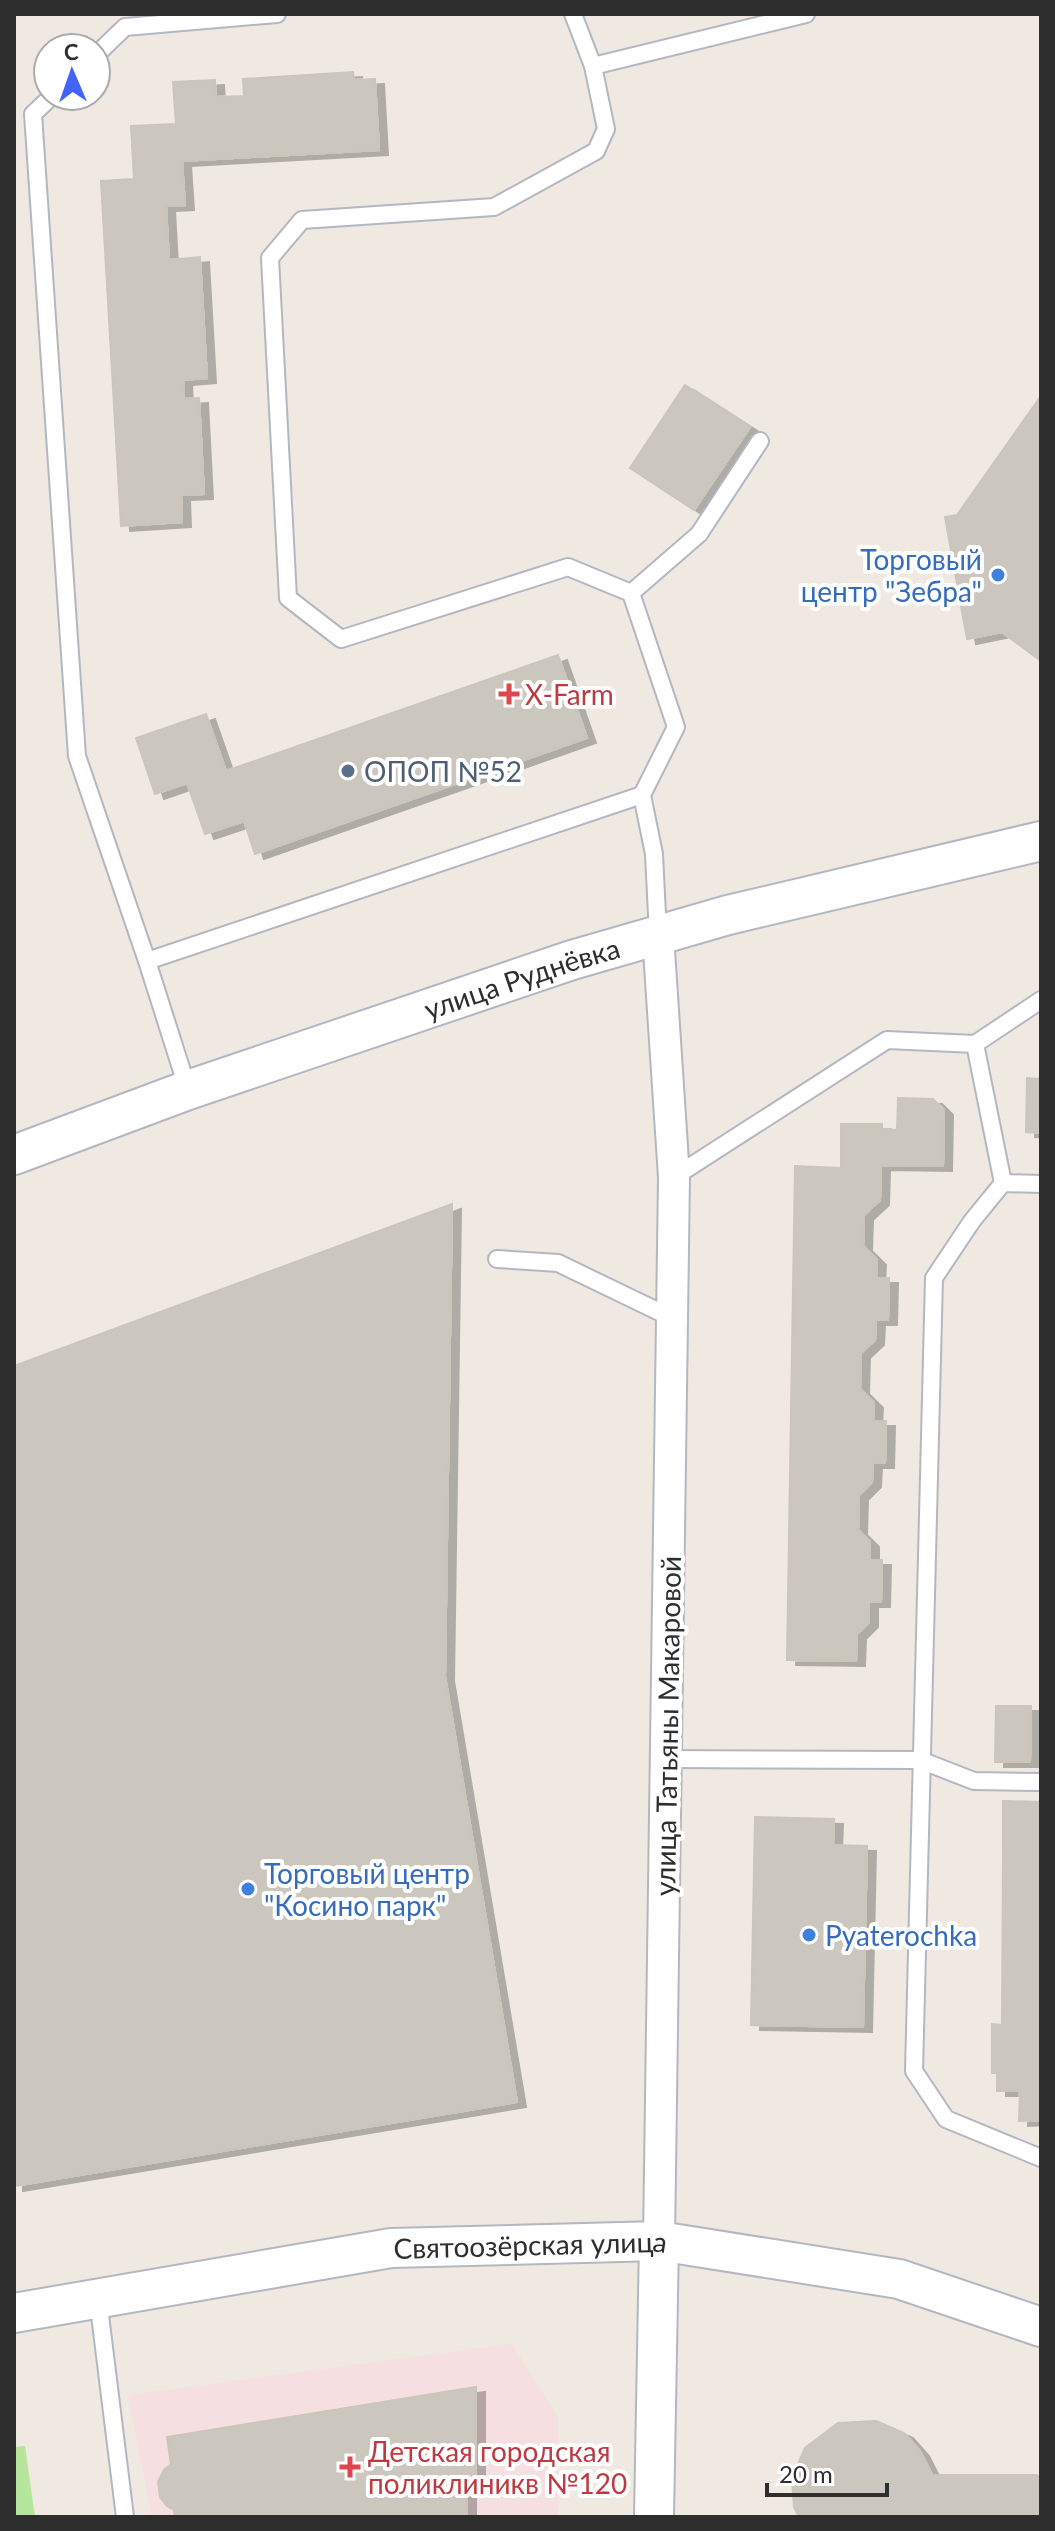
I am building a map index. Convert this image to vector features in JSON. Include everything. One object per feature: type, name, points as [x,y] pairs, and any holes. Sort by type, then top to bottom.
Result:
[{"type":"street","name":"улица Руднёвка","points":[[14,1155],[188,1090],[572,960],[759,907],[1041,841]]},
{"type":"street","name":"улица Татьяны Макаровой","points":[[654,2517],[674,1177],[658,935]]},
{"type":"street","name":"Святоозёрская улица","points":[[14,2313],[391,2248],[659,2241],[899,2279],[1041,2327]]},
{"type":"lane","points":[[112,40],[125,27],[277,14]]},
{"type":"lane","points":[[573,14],[593,66],[606,129],[596,151],[494,207],[302,220],[270,258],[288,598],[341,639],[568,567],[631,593],[676,727],[642,795],[654,854],[658,935]]},
{"type":"lane","points":[[593,66],[806,14]]},
{"type":"lane","points":[[35,112],[77,756],[188,1090]]},
{"type":"lane","points":[[631,593],[699,534],[760,441]]},
{"type":"lane","points":[[147,961],[642,795]]},
{"type":"lane","points":[[674,1177],[887,1040],[975,1044],[1041,1000]]},
{"type":"lane","points":[[975,1044],[1003,1183]]},
{"type":"lane","points":[[1003,1183],[1041,1184]]},
{"type":"lane","points":[[1003,1183],[972,1221],[934,1278],[914,2071],[946,2119],[1041,2158]]},
{"type":"lane","points":[[497,1259],[558,1263],[672,1318]]},
{"type":"lane","points":[[666,1759],[920,1760],[974,1781],[1041,1782]]},
{"type":"lane","points":[[98,2299],[125,2517]]},
{"type":"shaded area","name":"Детская городская поликлиникв №120","points":[[512,2344],[558,2417],[558,2517],[152,2517],[128,2395]]},
{"type":"green space","points":[[25,2446],[35,2517],[14,2517],[14,2447]]},
{"type":"building","points":[[353,72],[354,80],[375,79],[379,150],[182,161],[185,205],[166,206],[169,260],[200,257],[207,378],[183,380],[184,399],[199,398],[204,494],[181,495],[182,522],[121,526],[101,181],[134,179],[131,126],[176,124],[173,82],[215,80],[216,97],[244,96],[243,79]]},
{"type":"building","points":[[685,385],[750,427],[694,510],[630,468]]},
{"type":"building","name":"Торговый центр \"Зебра\"","points":[[1041,396],[1041,661],[1002,632],[967,639],[945,517],[957,515]]},
{"type":"building","points":[[558,655],[587,738],[255,854],[244,821],[205,834],[187,783],[155,794],[136,738],[206,714],[226,771]]},
{"type":"building","points":[[1041,1076],[1041,1133],[1026,1132],[1027,1078],[1038,1079]]},
{"type":"building","points":[[898,1098],[933,1099],[944,1110],[943,1166],[881,1165],[880,1200],[864,1215],[863,1246],[877,1260],[876,1278],[889,1278],[888,1320],[876,1320],[875,1340],[861,1353],[860,1389],[874,1403],[873,1421],[886,1421],[885,1463],[873,1463],[872,1482],[859,1495],[858,1530],[870,1542],[870,1560],[882,1560],[881,1602],[869,1602],[869,1622],[857,1634],[856,1661],[787,1660],[795,1166],[841,1168],[841,1124],[882,1124],[882,1129],[897,1130]]},
{"type":"building","name":"Торговый центр \"Косино парк\"","points":[[452,1204],[445,1676],[517,2102],[14,2186],[14,1366]]},
{"type":"building","points":[[996,1706],[1031,1706],[1030,1762],[995,1762]]},
{"type":"building","points":[[1003,1801],[1041,1802],[1041,1854],[1003,1854]]},
{"type":"building","name":"Pyaterochka","points":[[755,1817],[834,1819],[833,1845],[867,1846],[863,2027],[751,2025]]},
{"type":"building","points":[[1003,1854],[1041,1854],[1041,2120],[1019,2121],[1020,2091],[997,2091],[997,2073],[992,2073],[992,2024],[1002,2025]]},
{"type":"building","points":[[476,2387],[476,2485],[467,2485],[467,2517],[175,2517],[174,2510],[160,2497],[158,2482],[171,2464],[167,2437]]},
{"type":"building","points":[[876,2421],[904,2433],[920,2451],[932,2475],[1037,2475],[1041,2480],[1041,2517],[799,2517],[794,2507],[792,2478],[805,2448],[838,2423]]},
{"type":"place","name":"Торговый центр \"Зебра\"","points":[[998,575]]},
{"type":"place","name":"X-Farm","points":[[509,694]]},
{"type":"place","name":"ОПОП №52","points":[[348,771]]},
{"type":"place","name":"Торговый центр \"Косино парк\"","points":[[248,1889]]},
{"type":"place","name":"Pyaterochka","points":[[809,1935]]},
{"type":"place","name":"Детская городская поликлиникв №120","points":[[350,2467]]}]
